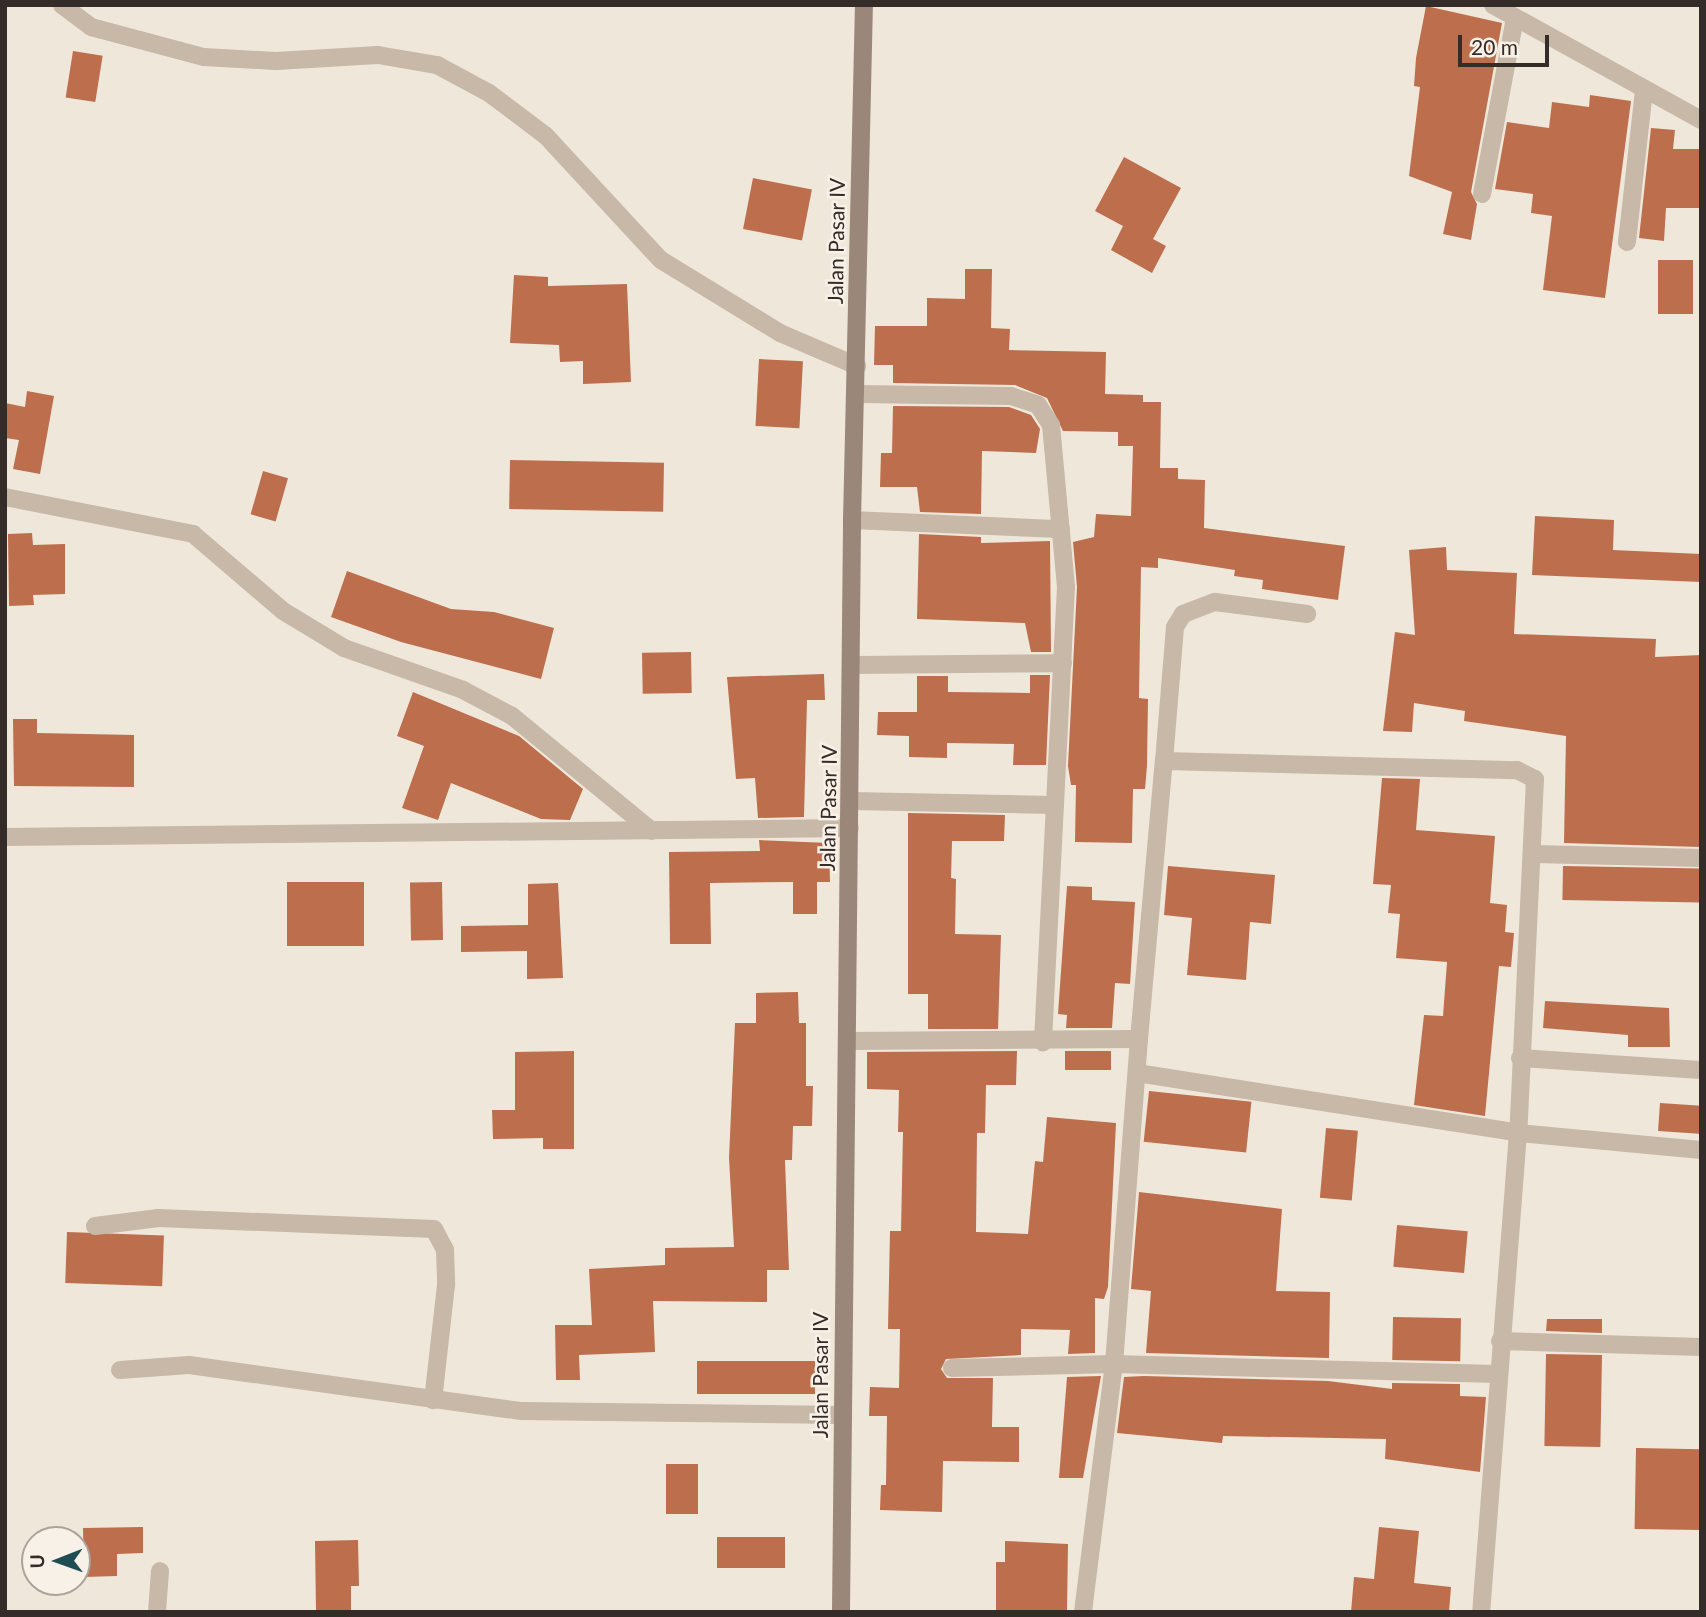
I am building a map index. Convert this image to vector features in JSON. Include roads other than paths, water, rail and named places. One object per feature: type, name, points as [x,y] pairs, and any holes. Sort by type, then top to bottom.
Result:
[{"type":"street","points":[[62,5],[91,27],[204,57],[276,61],[378,55],[437,65],[489,93],[546,135],[661,260],[780,333],[857,366]]},
{"type":"street","name":"Jalan Pasar IV","points":[[841,1612],[853,665],[852,520],[864,5]]},
{"type":"street","points":[[1493,5],[1644,91],[1701,120]]},
{"type":"street","points":[[1482,194],[1515,18]]},
{"type":"street","points":[[1627,242],[1644,91]]},
{"type":"street","points":[[856,394],[1011,396],[1038,405],[1051,425],[1066,587],[1043,1042]]},
{"type":"street","points":[[5,497],[193,534],[284,611],[344,648],[463,690],[512,716],[652,831]]},
{"type":"street","points":[[852,520],[1061,529]]},
{"type":"street","points":[[1083,1612],[1114,1364],[1174,626],[1183,614],[1215,602],[1307,614]]},
{"type":"street","points":[[853,665],[1063,663]]},
{"type":"street","points":[[1164,761],[1526,772],[1537,790],[1518,1133],[1480,1612]]},
{"type":"street","points":[[851,801],[1055,805]]},
{"type":"street","points":[[5,838],[850,828]]},
{"type":"street","points":[[1534,854],[1701,858]]},
{"type":"street","points":[[847,1041],[1043,1042],[1139,1038]]},
{"type":"street","points":[[1521,1058],[1701,1070]]},
{"type":"street","points":[[1137,1073],[1518,1133],[1701,1150]]},
{"type":"street","points":[[95,1226],[158,1217],[434,1229],[445,1250],[446,1285],[433,1400]]},
{"type":"street","points":[[1500,1341],[1701,1347]]},
{"type":"street","points":[[952,1368],[1114,1364],[1497,1374]]},
{"type":"street","points":[[120,1370],[189,1365],[522,1411],[843,1415]]},
{"type":"street","points":[[158,1612],[160,1571]]}]
